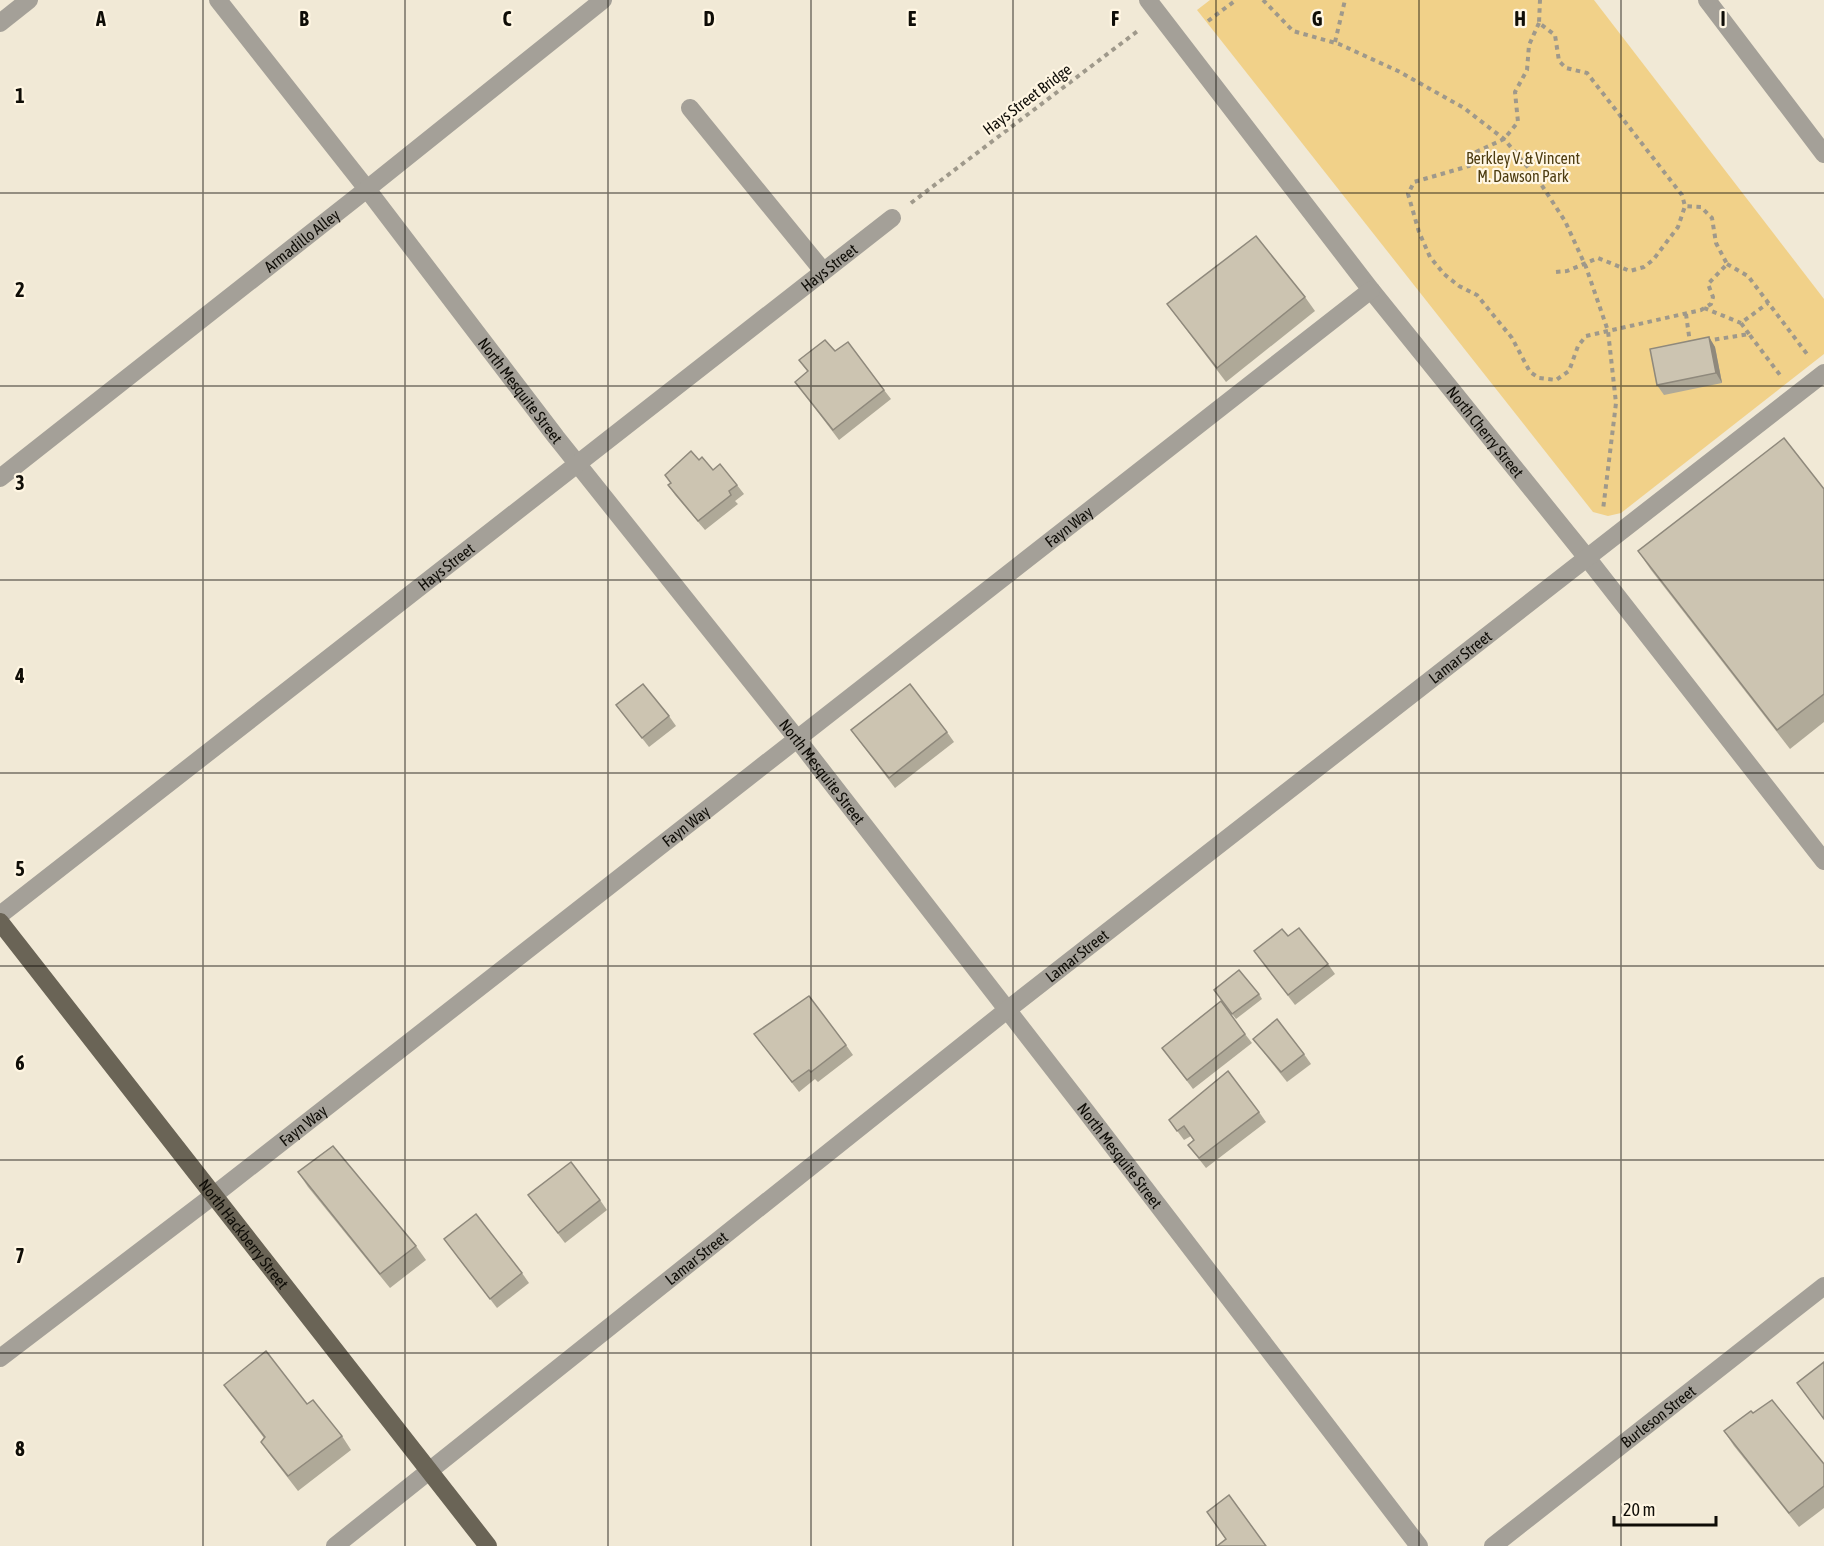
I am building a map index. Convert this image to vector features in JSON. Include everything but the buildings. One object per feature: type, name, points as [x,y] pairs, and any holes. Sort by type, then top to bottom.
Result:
[{"type":"main road","name":"North Hackberry Street","points":[[0,922],[488,1546]]},
{"type":"street","points":[[0,23],[29,0]]},
{"type":"street","name":"North Mesquite Street","points":[[218,0],[367,189],[577,463],[798,740],[1419,1546]]},
{"type":"street","name":"Armadillo Alley","points":[[0,478],[603,0]]},
{"type":"street","name":"North Cherry Street","points":[[1148,0],[1371,290],[1588,559],[1824,861]]},
{"type":"street","points":[[1707,0],[1824,154]]},
{"type":"street","points":[[690,108],[823,271]]},
{"type":"street","name":"Hays Street","points":[[0,915],[892,218]]},
{"type":"street","name":"Fayn Way","points":[[0,1358],[798,740],[1371,290]]},
{"type":"street","name":"Lamar Street","points":[[336,1546],[1007,1011],[1824,373]]},
{"type":"street","name":"Burleson Street","points":[[1493,1546],[1824,1286]]},
{"type":"path","points":[[1208,21],[1236,0]]},
{"type":"path","points":[[1263,0],[1293,31],[1335,42],[1398,71],[1464,108],[1504,139],[1537,178],[1565,221],[1584,264],[1608,331],[1616,404],[1603,513]]},
{"type":"path","points":[[1335,42],[1345,0]]},
{"type":"path","points":[[1540,0],[1539,23],[1530,45],[1527,70],[1515,92],[1518,122],[1504,139],[1476,152],[1469,166],[1414,182],[1408,194],[1419,232],[1430,257],[1444,274],[1459,286],[1477,295],[1512,338],[1530,372],[1539,378],[1556,380],[1569,371],[1578,346],[1586,336],[1686,314],[1711,304],[1713,297],[1708,284],[1727,264]]},
{"type":"path","points":[[1539,23],[1555,35],[1559,62],[1566,68],[1587,73],[1682,195],[1685,206],[1678,227],[1653,260],[1644,267],[1630,270],[1598,258],[1568,271],[1556,272]]},
{"type":"path","name":"Hays Street Bridge","points":[[892,218],[1142,27]]},
{"type":"path","points":[[1685,206],[1701,207],[1712,218],[1716,243],[1727,264],[1748,276],[1811,359]]},
{"type":"path","points":[[1742,323],[1768,303]]},
{"type":"path","points":[[1704,308],[1742,323],[1784,380]]},
{"type":"path","points":[[1686,314],[1690,343],[1749,334]]},
{"type":"green space","name":"Berkley V. & Vincent M. Dawson Park","points":[[1210,0],[1594,0],[1824,299],[1824,354],[1621,513],[1608,516],[1593,512],[1197,10]]}]
